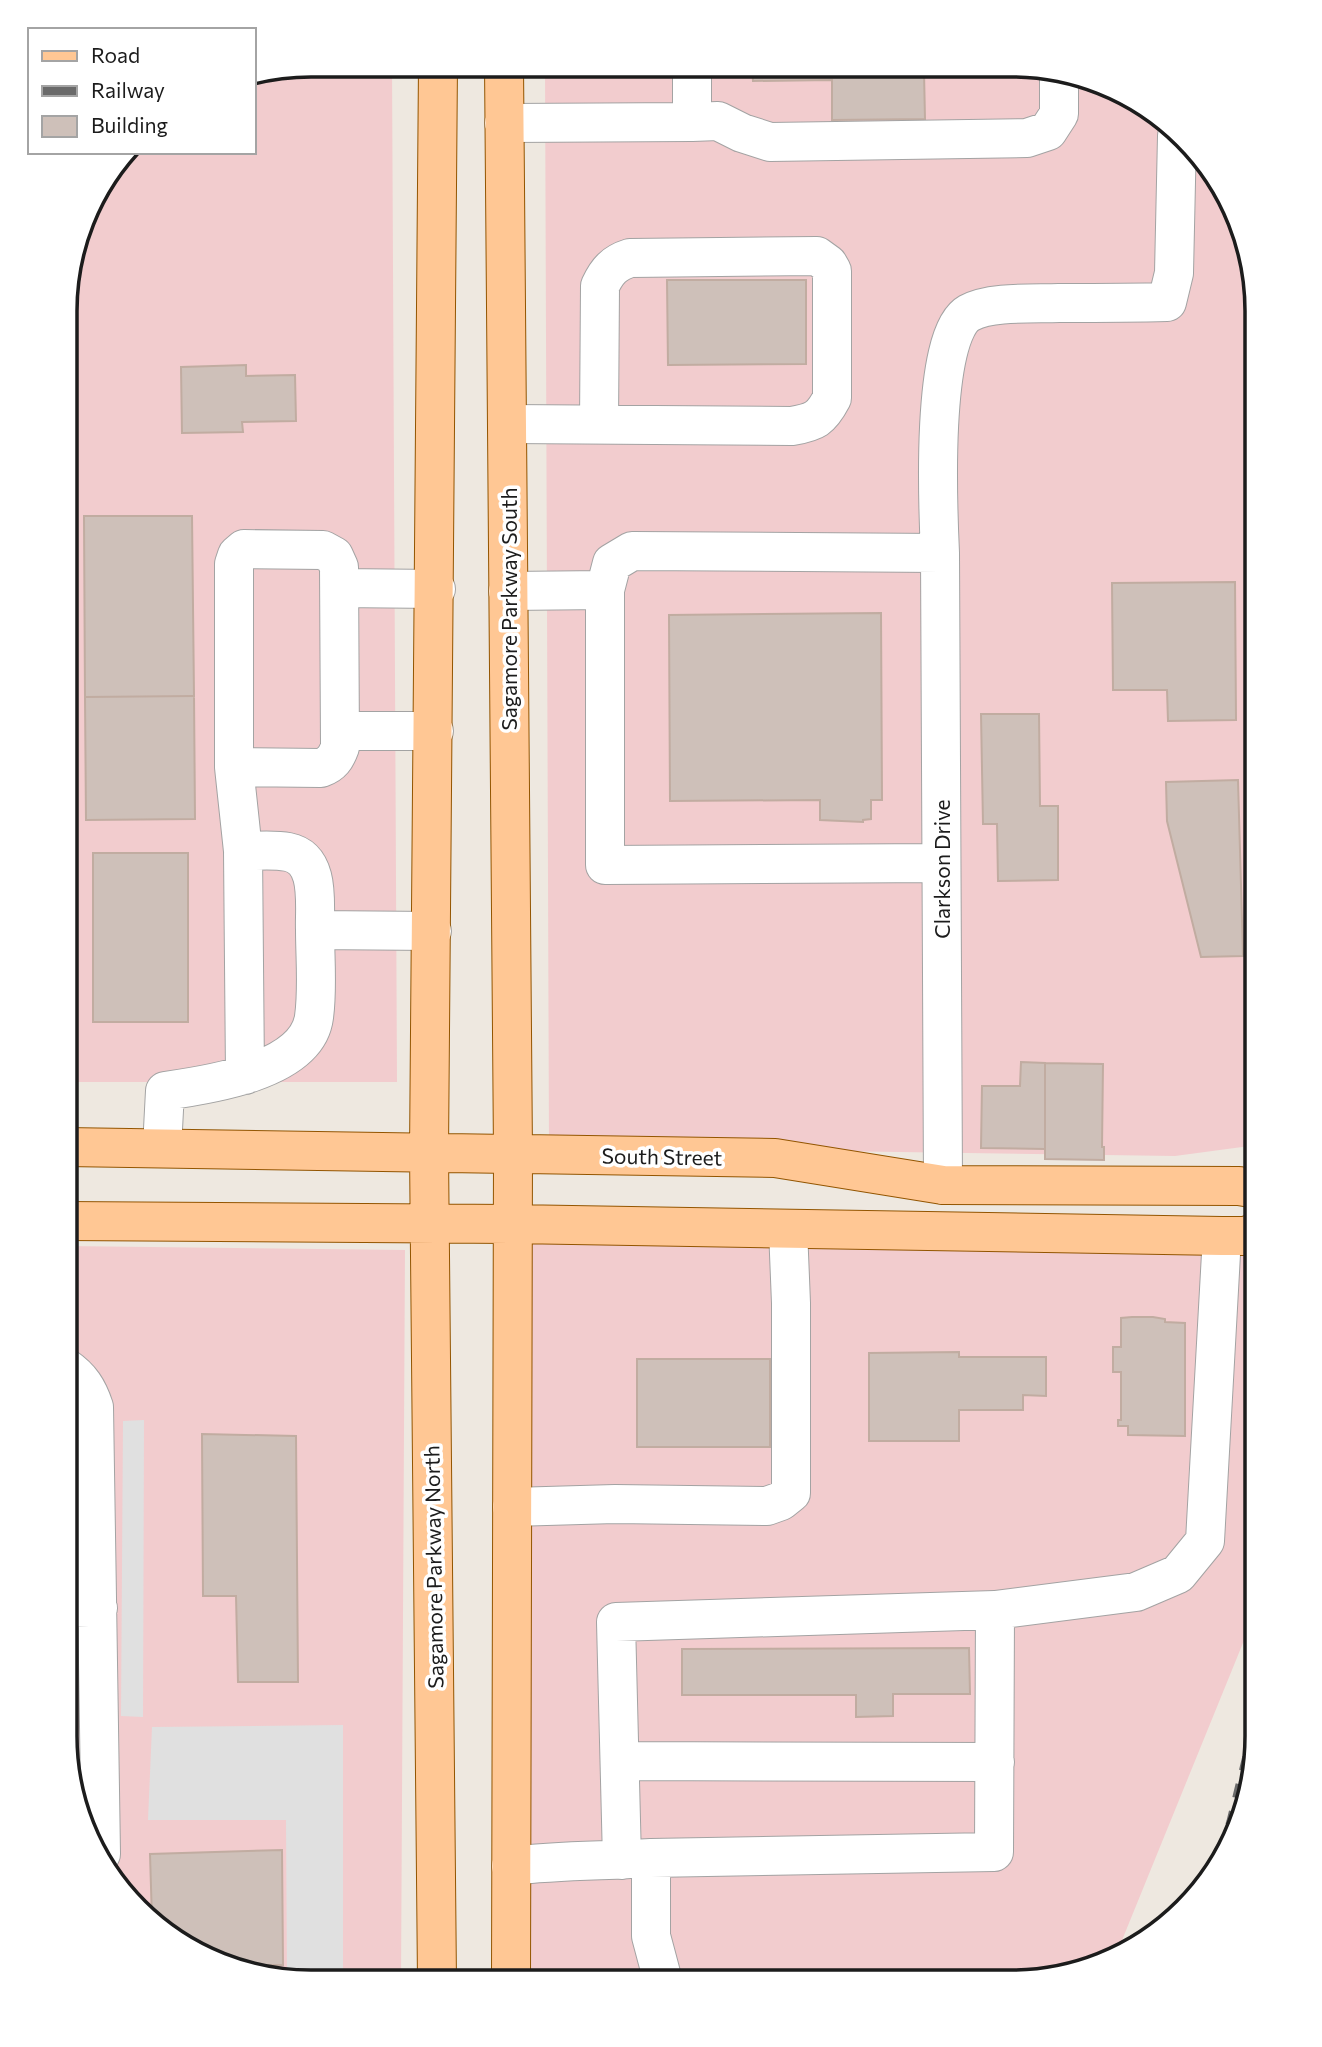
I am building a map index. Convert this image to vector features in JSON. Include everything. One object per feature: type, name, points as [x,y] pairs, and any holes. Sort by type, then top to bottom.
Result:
[{"type":"main road","points":[[429,1152],[436,589],[438,77]]},
{"type":"main road","name":"Sagamore Parkway South","points":[[504,77],[513,1153]]},
{"type":"main road","name":"South Street","points":[[77,1147],[775,1158],[943,1185],[1244,1187]]},
{"type":"main road","name":"Sagamore Parkway North","points":[[429,1152],[437,1970]]},
{"type":"main road","points":[[511,1970],[513,1153]]},
{"type":"main road","points":[[77,1221],[1240,1234]]},
{"type":"street","points":[[692,77],[692,122]]},
{"type":"street","points":[[504,123],[718,121],[742,133],[770,142],[1027,138],[1048,131],[1059,114],[1059,82]]},
{"type":"street","name":"Clarkson Drive","points":[[943,1185],[940,553],[937,465],[945,366],[958,324],[970,313],[1004,304],[1167,302],[1174,272],[1177,145]]},
{"type":"street","points":[[507,424],[792,426],[809,423],[823,415],[832,398],[832,271],[828,264],[817,256],[630,258],[618,262],[606,273],[600,286],[599,424]]},
{"type":"street","points":[[234,767],[321,768],[337,757],[340,747],[339,567],[334,556],[323,550],[244,549],[237,555],[233,574],[234,767],[243,851],[245,1075]]},
{"type":"street","points":[[940,553],[632,551],[611,563],[605,590],[605,865],[941,863]]},
{"type":"street","points":[[340,588],[436,589]]},
{"type":"street","points":[[508,591],[605,590]]},
{"type":"street","points":[[340,731],[434,731]]},
{"type":"street","points":[[162,1148],[165,1091],[245,1075],[279,1060],[307,1039],[314,1018],[314,878],[307,865],[292,853],[243,851]]},
{"type":"street","points":[[315,930],[432,931]]},
{"type":"street","points":[[512,1507],[615,1504],[767,1506],[791,1493],[791,1303],[788,1229]]},
{"type":"street","points":[[660,1970],[636,1859],[620,1761],[616,1622],[995,1610],[1136,1592],[1178,1574],[1205,1541],[1240,1234]]},
{"type":"street","points":[[77,1388],[94,1407],[95,1432],[81,1607],[99,1835]]},
{"type":"street","points":[[511,1866],[549,1861],[994,1852],[995,1610]]},
{"type":"street","points":[[620,1761],[995,1762]]},
{"type":"shaded area","points":[[392,77],[397,1082],[77,1082],[77,311],[85,250],[108,194],[138,154],[256,154],[256,83],[280,79]]},
{"type":"shaded area","points":[[545,77],[1011,77],[1072,85],[1128,108],[1154,125],[1177,145],[1197,168],[1227,221],[1243,280],[1244,1147],[1175,1156],[549,1147]]},
{"type":"shaded area","points":[[513,1224],[1244,1236],[1244,1640],[1121,1942],[1086,1958],[1057,1966],[1011,1970],[512,1970]]},
{"type":"shaded area","points":[[77,1246],[405,1250],[401,1970],[280,1968],[250,1962],[194,1939],[168,1922],[145,1902],[125,1879],[108,1853],[85,1797],[77,1736]]},
{"type":"shaded area","points":[[144,1420],[143,1717],[121,1716],[123,1421]]},
{"type":"shaded area","points":[[343,1725],[343,1970],[287,1968],[286,1820],[148,1820],[152,1727]]},
{"type":"building","points":[[753,77],[924,77],[925,119],[832,120],[832,80],[753,81]]},
{"type":"building","points":[[667,280],[806,280],[806,364],[668,365]]},
{"type":"building","points":[[246,365],[246,376],[295,375],[296,421],[242,422],[243,432],[182,433],[181,367]]},
{"type":"building","points":[[84,516],[192,516],[194,696],[85,697]]},
{"type":"building","points":[[1235,582],[1236,720],[1168,721],[1167,690],[1113,690],[1112,583]]},
{"type":"building","points":[[881,613],[882,800],[871,800],[871,819],[863,822],[820,820],[820,800],[670,801],[669,615]]},
{"type":"building","points":[[194,696],[195,819],[86,820],[85,697]]},
{"type":"building","points":[[981,714],[1039,714],[1040,806],[1058,806],[1058,880],[998,881],[997,824],[983,824]]},
{"type":"building","points":[[1238,780],[1243,956],[1201,957],[1167,821],[1166,782]]},
{"type":"building","points":[[93,853],[188,853],[188,1022],[93,1022]]},
{"type":"building","points":[[1021,1062],[1045,1063],[1045,1149],[981,1148],[982,1086],[1020,1086]]},
{"type":"building","points":[[1045,1063],[1103,1064],[1104,1160],[1045,1159]]},
{"type":"building","points":[[1153,1317],[1165,1319],[1165,1322],[1185,1323],[1185,1436],[1128,1435],[1128,1426],[1118,1426],[1118,1420],[1121,1420],[1121,1372],[1113,1372],[1113,1347],[1121,1347],[1121,1318]]},
{"type":"building","points":[[959,1352],[959,1357],[1046,1357],[1046,1396],[1023,1395],[1023,1410],[959,1410],[959,1441],[869,1441],[869,1353]]},
{"type":"building","points":[[637,1359],[770,1359],[770,1447],[637,1447]]},
{"type":"building","points":[[202,1434],[296,1436],[298,1682],[238,1682],[236,1596],[203,1596]]},
{"type":"building","points":[[969,1648],[970,1694],[893,1694],[893,1716],[856,1717],[856,1695],[682,1695],[682,1649]]},
{"type":"building","points":[[282,1850],[283,1965],[250,1962],[221,1952],[168,1922],[152,1908],[150,1854]]},
{"type":"railway","points":[[1230,1818],[1243,1763]]}]
